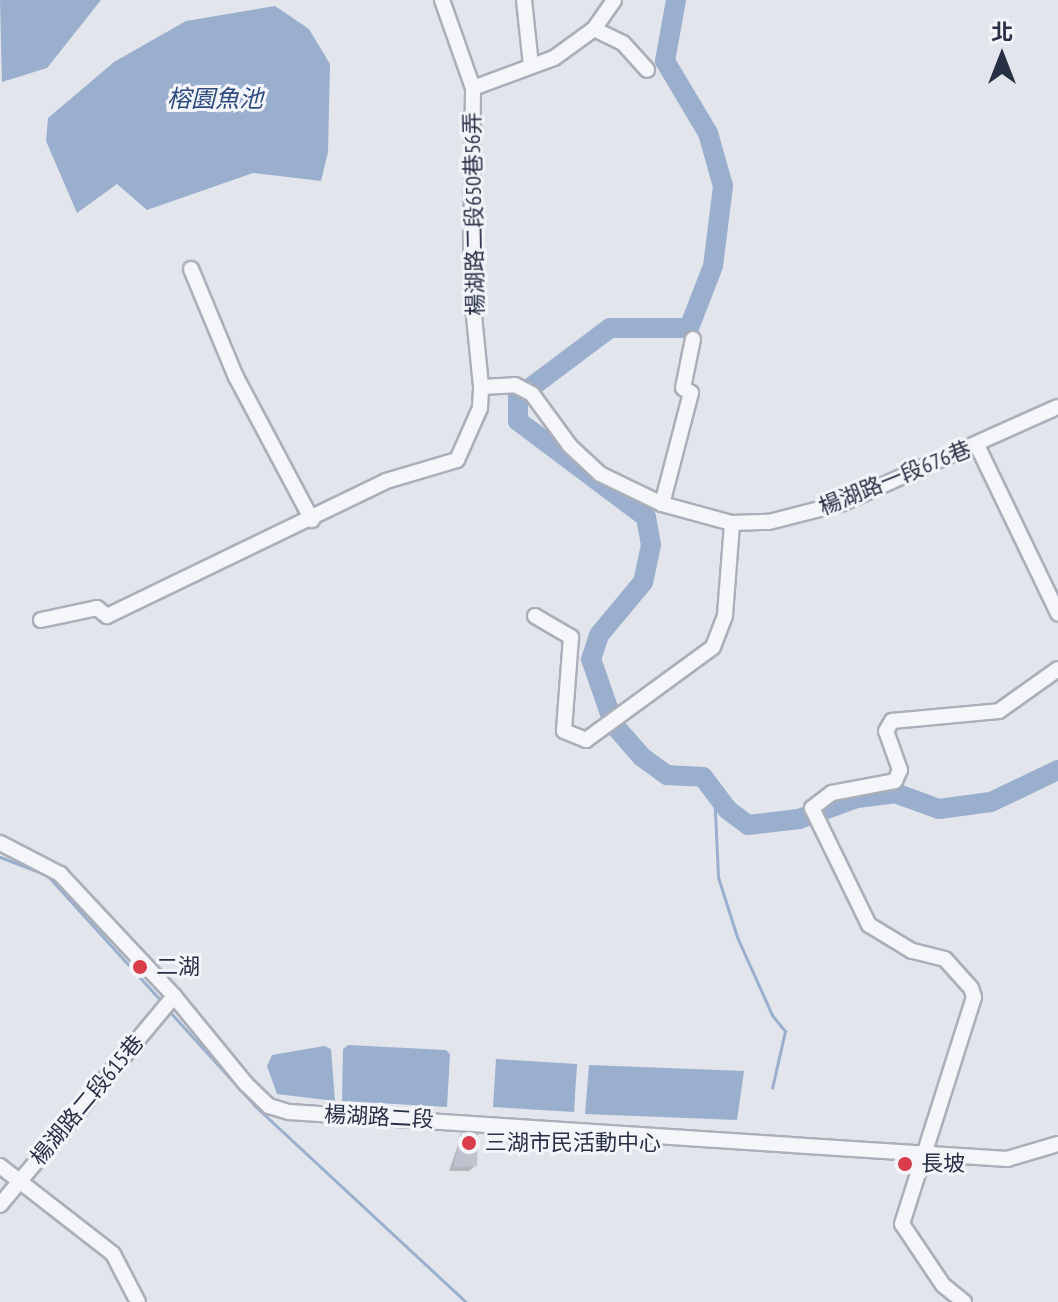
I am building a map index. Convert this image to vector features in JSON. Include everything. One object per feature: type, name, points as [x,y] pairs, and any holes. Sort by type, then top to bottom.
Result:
[{"type":"street","name":"楊湖路二段650巷56弄","points":[[41,620],[97,608],[107,616],[312,520],[386,481],[457,460],[480,408],[481,387],[471,286],[473,88],[442,0]]},
{"type":"street","points":[[524,0],[531,66]]},
{"type":"street","name":"楊湖路二段650巷56弄","points":[[473,88],[554,58],[594,29],[614,0]]},
{"type":"street","points":[[594,29],[623,43],[647,70]]},
{"type":"street","points":[[191,269],[236,377],[312,520]]},
{"type":"street","points":[[662,504],[691,393],[683,388],[693,339]]},
{"type":"street","name":"楊湖路一段676巷","points":[[481,387],[515,385],[532,394],[570,446],[600,474],[662,504],[732,523],[769,522],[843,503],[1058,407]]},
{"type":"street","points":[[977,445],[1058,613]]},
{"type":"street","points":[[535,616],[571,637],[564,731],[572,738],[586,740],[713,647],[725,615],[732,523]]},
{"type":"street","points":[[964,1302],[943,1285],[902,1224],[974,997],[971,988],[945,959],[912,951],[869,925],[812,808],[832,793],[895,781],[900,770],[886,731],[892,721],[999,711],[1058,669]]},
{"type":"street","name":"楊湖路二段","points":[[0,843],[60,874],[174,996],[246,1084],[269,1106],[289,1112],[1007,1159],[1058,1144]]},
{"type":"street","name":"楊湖路二段615巷","points":[[0,1205],[174,996]]},
{"type":"street","points":[[0,1166],[113,1254],[138,1302]]},
{"type":"water","points":[[0,0],[101,0],[47,68],[2,82]]},
{"type":"water","name":"榕園魚池","points":[[275,6],[309,29],[330,64],[328,152],[321,181],[253,173],[147,210],[117,184],[77,213],[46,141],[48,118],[114,62],[186,21]]},
{"type":"water","points":[[348,1045],[446,1050],[450,1054],[447,1107],[342,1101],[343,1049]]},
{"type":"water","points":[[324,1046],[331,1049],[335,1101],[277,1094],[267,1066],[272,1055]]},
{"type":"water","points":[[496,1059],[577,1064],[574,1112],[493,1107]]},
{"type":"water","points":[[589,1065],[744,1071],[737,1120],[585,1114]]},
{"type":"building","name":"三湖市民活動中心","points":[[460,1134],[478,1134],[477,1166],[454,1167]]},
{"type":"waterway","points":[[676,0],[665,61],[708,133],[723,186],[713,266],[689,328],[610,328],[518,397],[518,421],[646,517],[651,545],[643,582],[599,635],[591,659],[614,725],[642,757],[667,775],[703,777],[728,810],[748,825],[799,819],[857,798],[895,793],[939,809],[991,802],[1058,770]]},
{"type":"waterway","points":[[714,791],[718,877],[737,937],[772,1015],[785,1031],[772,1088]]},
{"type":"waterway","points":[[0,857],[47,875],[162,1002]]},
{"type":"waterway","points":[[169,1011],[255,1106],[466,1302]]},
{"type":"place","name":"二湖","points":[[140,967]]},
{"type":"place","name":"三湖市民活動中心","points":[[469,1143]]},
{"type":"place","name":"長坡","points":[[905,1164]]}]
